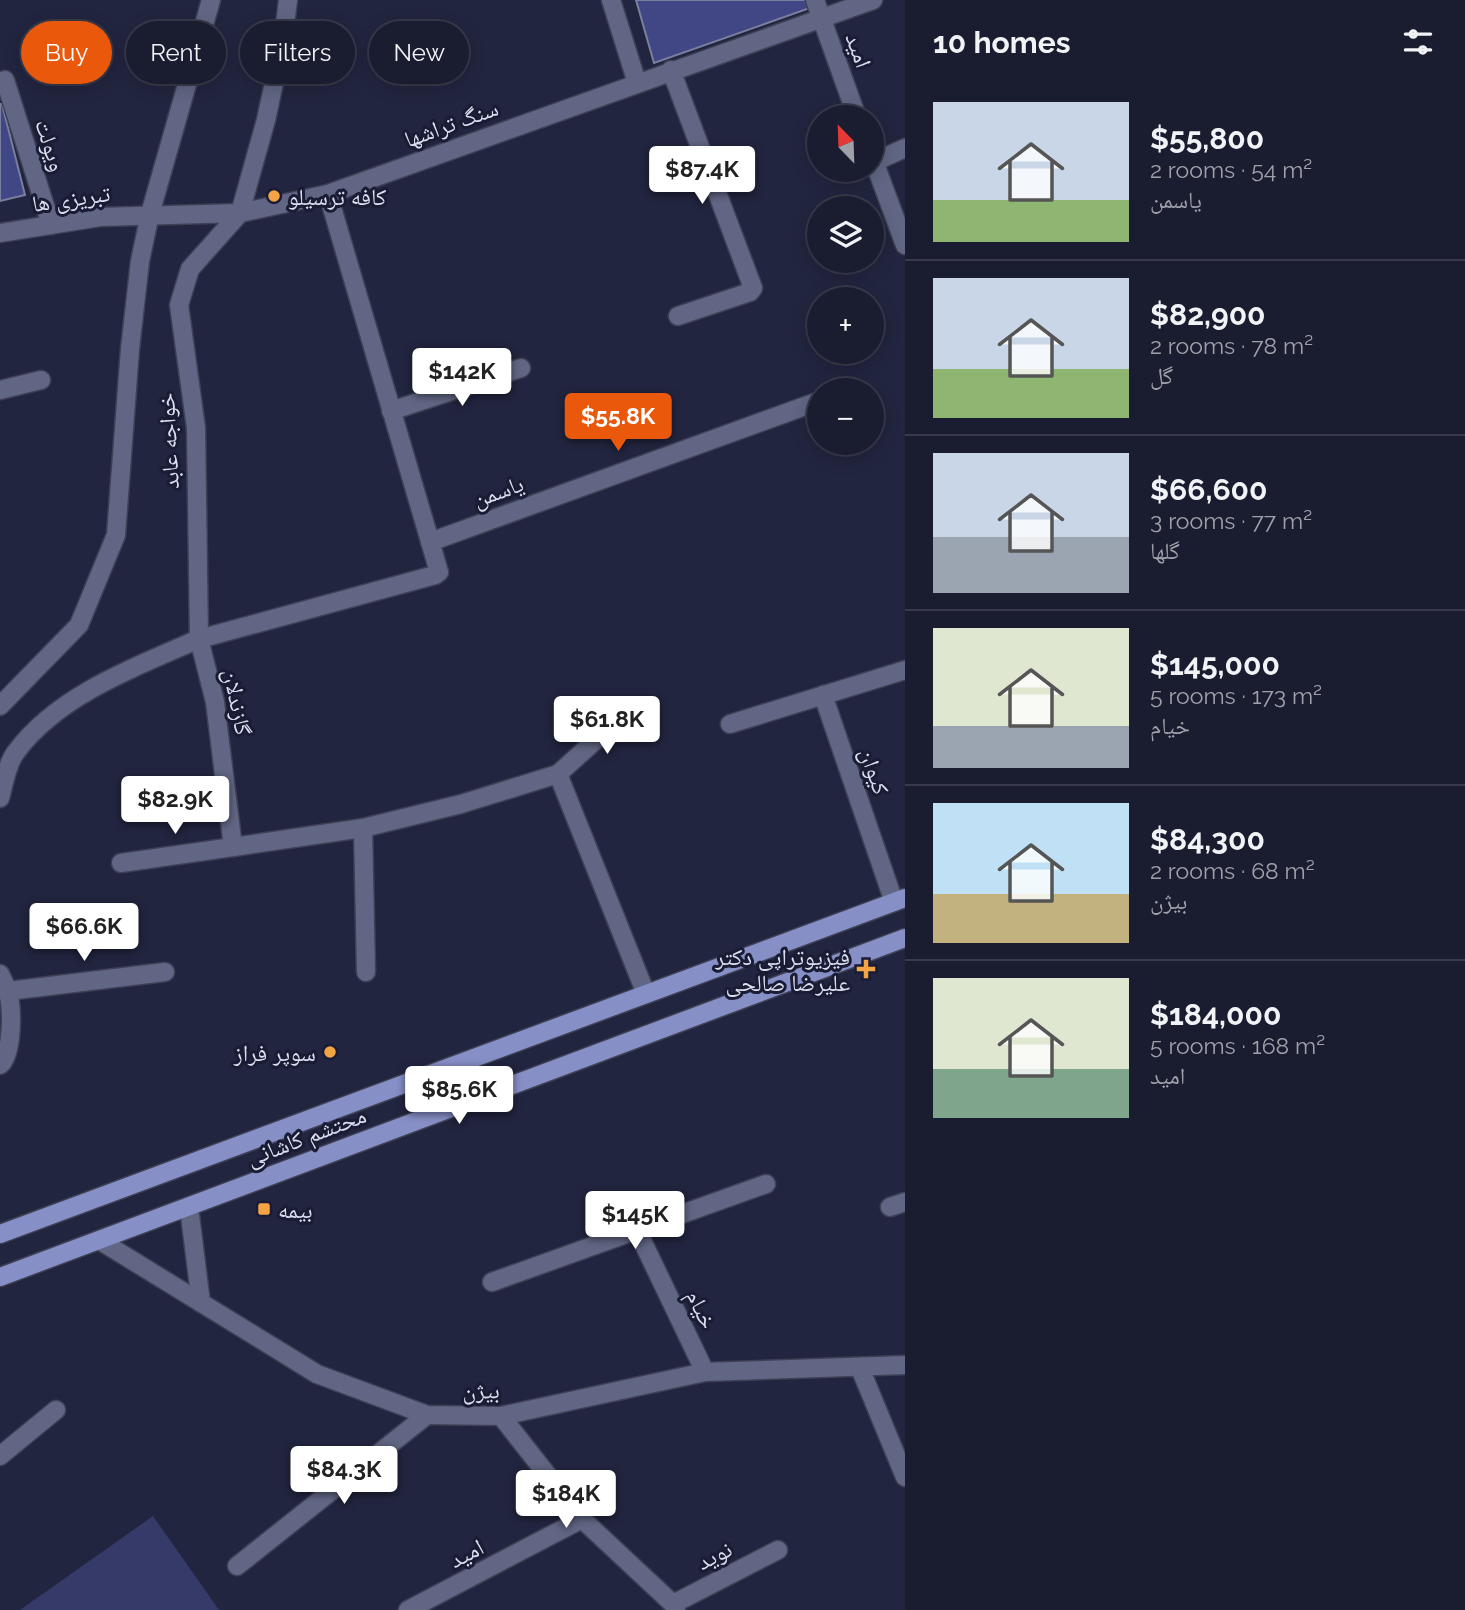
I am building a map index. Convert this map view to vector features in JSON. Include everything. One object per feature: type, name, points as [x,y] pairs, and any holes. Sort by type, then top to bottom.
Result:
[{"type":"main road","name":"محتشم کاشانی","points":[[0,1234],[900,900]]},
{"type":"main road","name":"محتشم کاشانی","points":[[0,1277],[905,938]]},
{"type":"street","name":"خواجه عابد","points":[[0,706],[79,625],[116,535],[130,349],[140,261],[150,214],[211,0]]},
{"type":"street","name":"خواجه عابد","points":[[199,639],[196,428],[179,305],[190,269],[240,213],[266,121],[284,41],[288,0]]},
{"type":"street","points":[[611,0],[637,83]]},
{"type":"street","name":"امید","points":[[815,0],[853,105]]},
{"type":"street","name":"سنگ تراشها","points":[[240,213],[328,194],[873,0]]},
{"type":"street","points":[[671,70],[753,288],[750,292],[678,316]]},
{"type":"street","name":"ویولت","points":[[5,80],[51,225]]},
{"type":"street","points":[[884,155],[905,148]]},
{"type":"street","points":[[882,182],[905,245]]},
{"type":"street","points":[[0,798],[15,753],[52,714],[121,672],[199,639],[439,572],[328,194]]},
{"type":"street","name":"تبریزی ها","points":[[0,233],[100,216],[240,213]]},
{"type":"street","points":[[391,411],[520,368]]},
{"type":"street","points":[[1,385],[41,380]]},
{"type":"street","name":"یاسمن","points":[[430,542],[807,405]]},
{"type":"street","name":"گازندلان","points":[[199,639],[215,702],[233,847]]},
{"type":"street","points":[[730,724],[905,670]]},
{"type":"street","name":"کیوان","points":[[823,695],[900,900]]},
{"type":"street","points":[[121,863],[363,828],[461,804],[558,774],[630,709]]},
{"type":"street","points":[[558,774],[646,994]]},
{"type":"street","points":[[363,828],[366,972]]},
{"type":"street","points":[[8,991],[164,972]]},
{"type":"street","points":[[0,974],[8,991],[11,1043],[6,1060],[0,1065]]},
{"type":"street","points":[[492,1282],[766,1184]]},
{"type":"street","points":[[190,1206],[201,1303]]},
{"type":"street","name":"خیام","points":[[636,1230],[705,1372]]},
{"type":"street","name":"بیژن","points":[[99,1240],[317,1374],[427,1415],[501,1416],[705,1372],[905,1365]]},
{"type":"street","points":[[860,1368],[905,1478]]},
{"type":"street","points":[[0,1456],[56,1410]]},
{"type":"street","points":[[237,1566],[427,1415]]},
{"type":"street","points":[[501,1416],[582,1519],[674,1607]]},
{"type":"street","name":"امید","points":[[408,1610],[582,1519]]},
{"type":"street","name":"نوید","points":[[674,1607],[778,1550]]},
{"type":"shaded area","points":[[153,1516],[219,1610],[20,1610]]},
{"type":"building","points":[[636,0],[807,0],[810,8],[654,63]]},
{"type":"building","points":[[0,104],[25,195],[0,201]]},
{"type":"place","name":"کافه ترسیلو","points":[[274,196]]},
{"type":"place","name":"فیزیوتراپی دکتر علیرضا صالحی","points":[[866,969]]},
{"type":"place","name":"سوپر فراز","points":[[330,1052]]},
{"type":"place","name":"بیمه","points":[[264,1209]]}]
